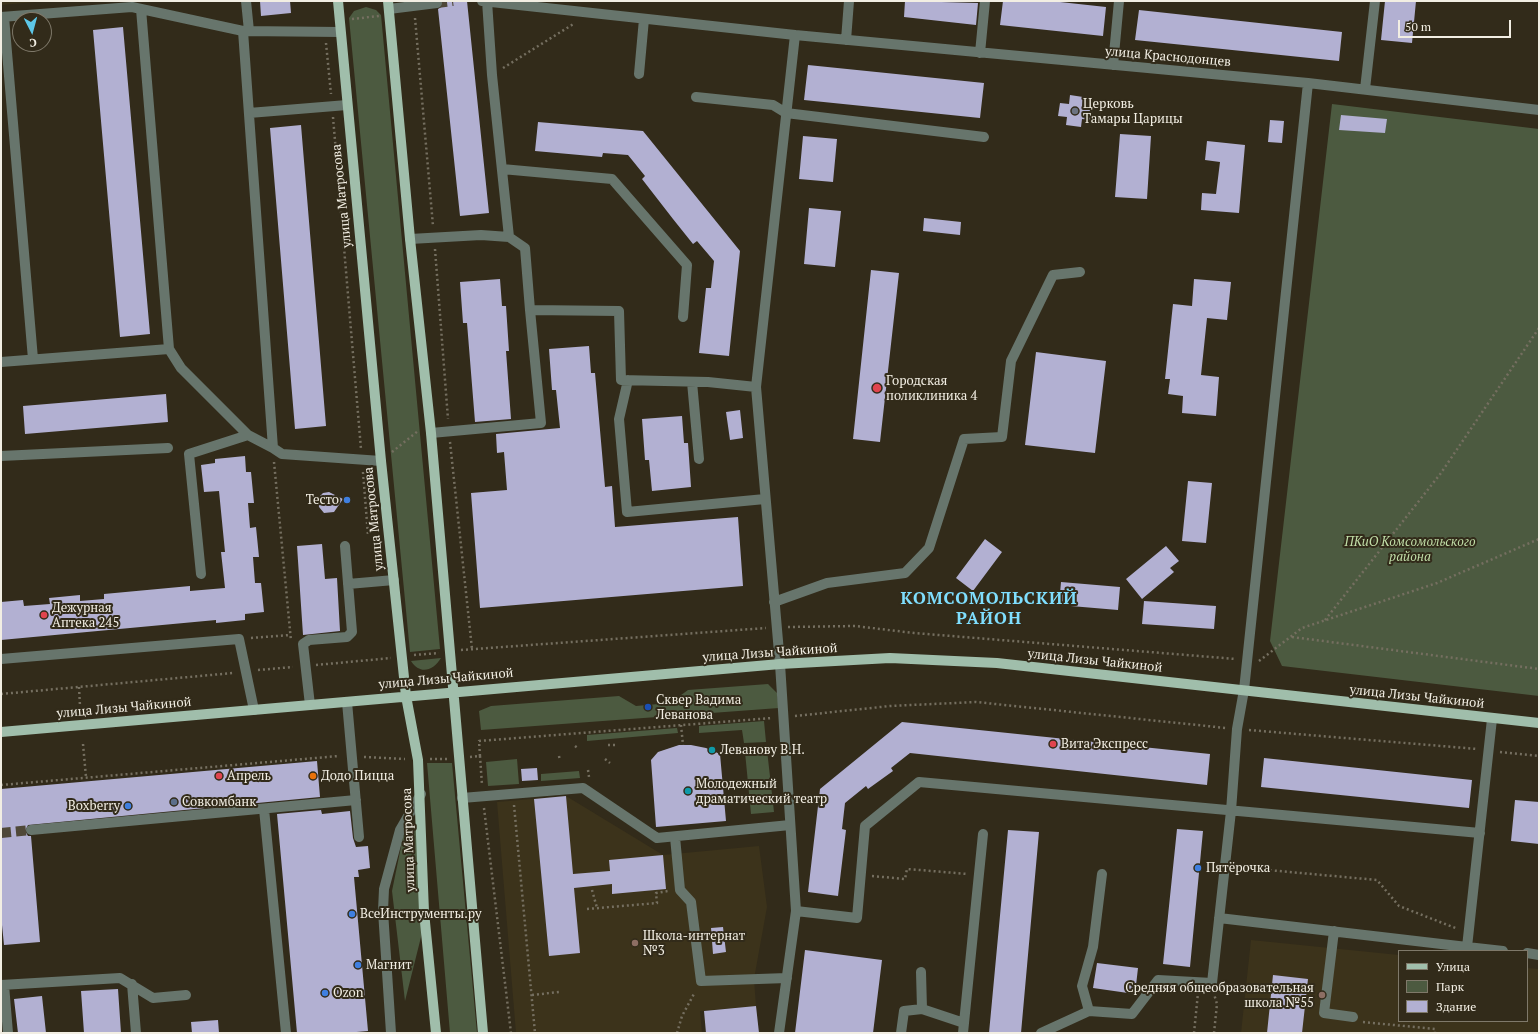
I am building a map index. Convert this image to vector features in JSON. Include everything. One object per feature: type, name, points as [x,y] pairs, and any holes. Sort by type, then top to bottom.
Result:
[{"type":"main road","name":"улица Матросова","points":[[338,1],[346,105],[381,461],[406,696],[418,760],[421,794],[424,912],[436,1033]]},
{"type":"main road","points":[[389,8],[410,239],[431,433],[483,1033]]},
{"type":"main road","name":"улица Лизы Чайкиной","points":[[1,732],[780,664],[890,658],[997,663],[1539,723]]},
{"type":"street","points":[[246,1],[249,113],[273,448]]},
{"type":"street","name":"улица Краснодонцев","points":[[482,1],[795,36],[1308,83],[1539,110]]},
{"type":"street","points":[[487,1],[492,75],[509,237]]},
{"type":"street","points":[[846,40],[849,1]]},
{"type":"street","points":[[980,53],[985,1]]},
{"type":"street","points":[[1113,65],[1119,1]]},
{"type":"street","points":[[1365,89],[1375,1]]},
{"type":"street","points":[[389,8],[437,3]]},
{"type":"street","points":[[33,359],[3,17],[132,7],[246,31],[340,32]]},
{"type":"street","points":[[141,9],[170,349],[180,368],[248,435],[282,454],[381,461]]},
{"type":"street","points":[[639,74],[644,19]]},
{"type":"street","points":[[780,1033],[796,911],[780,664],[756,387],[795,36]]},
{"type":"street","points":[[1041,1033],[1089,1011],[1132,1014],[1158,980],[1212,983],[1231,811],[1237,729],[1244,690],[1308,83]]},
{"type":"street","points":[[696,97],[773,105],[786,113],[984,137]]},
{"type":"street","points":[[249,113],[346,105]]},
{"type":"street","points":[[502,169],[612,179],[687,265],[683,317]]},
{"type":"street","points":[[410,239],[481,235],[509,237],[525,248],[541,423],[431,433]]},
{"type":"street","points":[[774,602],[827,583],[905,573],[929,548],[964,439],[1002,437],[1012,361],[1053,275],[1080,272]]},
{"type":"street","points":[[530,310],[619,311],[621,380],[692,382],[756,387]]},
{"type":"street","points":[[1,362],[170,349]]},
{"type":"street","points":[[628,380],[619,419],[627,512],[765,499]]},
{"type":"street","points":[[692,382],[699,459]]},
{"type":"street","points":[[201,574],[189,454],[248,435]]},
{"type":"street","points":[[1,456],[168,448]]},
{"type":"street","points":[[310,705],[303,644],[309,640],[347,637],[352,632],[345,546]]},
{"type":"street","points":[[348,584],[394,580]]},
{"type":"street","points":[[1,659],[239,640],[254,710]]},
{"type":"street","points":[[347,702],[359,837]]},
{"type":"street","points":[[1467,947],[1480,833],[1487,750],[1492,719]]},
{"type":"street","points":[[796,911],[857,918],[865,826],[919,782],[1480,833]]},
{"type":"street","points":[[462,798],[582,788],[657,838],[790,825]]},
{"type":"street","points":[[391,1033],[383,911],[384,889],[400,830],[421,794]]},
{"type":"street","points":[[31,830],[356,800]]},
{"type":"street","points":[[264,809],[286,1033]]},
{"type":"street","points":[[901,1033],[904,1012],[922,1009],[963,1028],[983,834]]},
{"type":"street","points":[[675,837],[680,890],[691,902],[701,981],[787,978]]},
{"type":"street","points":[[1089,1011],[1082,986],[1093,947],[1102,874]]},
{"type":"street","points":[[1219,918],[1494,950]]},
{"type":"street","points":[[1334,931],[1324,1013],[1353,1018]]},
{"type":"street","points":[[1528,954],[1539,955]]},
{"type":"street","points":[[921,972],[922,1009]]},
{"type":"street","points":[[8,1033],[3,1012],[2,985],[120,978],[153,998],[186,995]]},
{"type":"street","points":[[132,984],[136,1033]]},
{"type":"path","points":[[414,6],[449,431],[472,649]]},
{"type":"path","points":[[339,20],[389,8]]},
{"type":"path","points":[[492,75],[592,13]]},
{"type":"path","points":[[325,32],[368,535]]},
{"type":"path","points":[[1325,620],[1441,473],[1539,328]]},
{"type":"path","points":[[381,461],[429,422]]},
{"type":"path","points":[[273,448],[292,648]]},
{"type":"path","points":[[776,627],[855,626],[985,639],[1259,661],[1302,628],[1437,584],[1539,540]]},
{"type":"path","points":[[239,640],[290,635]]},
{"type":"path","points":[[1291,637],[1539,669]]},
{"type":"path","points":[[293,660],[293,667]]},
{"type":"path","points":[[79,687],[80,706]]},
{"type":"path","points":[[480,756],[479,741],[783,717],[890,706],[976,702],[1237,729],[1487,750],[1539,756]]},
{"type":"path","points":[[681,725],[683,745]]},
{"type":"path","points":[[83,744],[86,777]]},
{"type":"path","points":[[608,745],[616,744]]},
{"type":"path","points":[[575,746],[579,749]]},
{"type":"path","points":[[559,756],[560,761]]},
{"type":"path","points":[[604,759],[610,763]]},
{"type":"path","points":[[588,770],[589,778]]},
{"type":"path","points":[[513,794],[535,1033]]},
{"type":"path","points":[[1225,866],[1377,880],[1399,906],[1469,933]]},
{"type":"path","points":[[860,875],[905,879],[907,869],[979,875]]},
{"type":"path","points":[[592,890],[597,908]]},
{"type":"path","points":[[587,909],[657,903],[656,892],[680,890]]},
{"type":"path","points":[[677,1033],[682,1016],[701,981]]},
{"type":"path","points":[[1194,1033],[1199,982]]},
{"type":"path","points":[[1212,983],[1217,1004],[1214,1033]]},
{"type":"path","points":[[532,994],[559,992]]},
{"type":"path","points":[[508,997],[511,1033]]},
{"type":"path","points":[[1353,1018],[1352,1021],[1435,1029],[1435,1033]]},
{"type":"shaded area","points":[[1,1],[47,1],[1,5]]},
{"type":"shaded area","name":"Школа-интернат №3","points":[[566,796],[663,855],[759,846],[767,907],[754,979],[756,1006],[700,1011],[702,1033],[516,1033],[497,802]]},
{"type":"shaded area","name":"Средняя общеобразовательная школа №55","points":[[1251,940],[1398,955],[1398,1022],[1528,1022],[1528,968],[1539,969],[1539,1033],[1241,1033]]},
{"type":"green space","points":[[366,7],[376,10],[381,15],[440,649],[410,652],[349,18],[354,11]]},
{"type":"green space","name":"ПКиО Комсомольского района","points":[[1332,104],[1539,129],[1539,696],[1282,666],[1270,641]]},
{"type":"green space","points":[[441,658],[434,666],[426,670],[418,668],[411,661]]},
{"type":"green space","points":[[768,684],[777,693],[779,708],[481,730],[479,711],[491,706],[619,696],[636,706],[670,703],[688,690]]},
{"type":"green space","points":[[764,721],[766,742],[744,743],[742,730],[699,733],[699,726]]},
{"type":"green space","points":[[677,728],[678,733],[587,741],[587,735]]},
{"type":"green space","points":[[767,750],[774,812],[751,814],[745,752]]},
{"type":"green space","points":[[517,759],[519,784],[488,786],[486,762]]},
{"type":"green space","points":[[427,763],[452,763],[477,1033],[450,1033]]},
{"type":"green space","points":[[579,771],[580,778],[541,781],[541,774]]},
{"type":"green space","points":[[409,829],[416,831],[423,929],[405,1001],[392,891],[403,837],[406,830]]},
{"type":"building","points":[[260,1],[290,1],[291,13],[261,16]]},
{"type":"building","points":[[443,1],[467,1],[489,213],[460,216],[438,9],[443,6]]},
{"type":"building","points":[[905,1],[978,3],[976,25],[904,17]]},
{"type":"building","points":[[1003,1],[1051,1],[1106,7],[1103,36],[1000,25]]},
{"type":"building","points":[[1385,1],[1416,1],[1412,43],[1381,40]]},
{"type":"building","points":[[1139,10],[1342,32],[1339,61],[1135,40]]},
{"type":"building","points":[[123,27],[150,334],[120,337],[93,30]]},
{"type":"building","points":[[808,65],[984,83],[980,118],[804,100]]},
{"type":"building","name":"Церковь Тамары Царицы","points":[[1070,95],[1083,97],[1082,106],[1093,107],[1091,120],[1082,119],[1081,127],[1066,125],[1067,117],[1058,116],[1060,103],[1069,104]]},
{"type":"building","points":[[1341,115],[1387,119],[1385,133],[1339,130]]},
{"type":"building","points":[[1270,120],[1284,121],[1282,143],[1268,142]]},
{"type":"building","points":[[538,122],[643,131],[740,251],[729,356],[699,353],[706,288],[711,288],[714,261],[697,241],[693,244],[642,179],[645,176],[628,155],[603,153],[602,157],[535,151]]},
{"type":"building","points":[[301,125],[326,426],[295,429],[270,128]]},
{"type":"building","points":[[1120,134],[1151,136],[1147,199],[1115,197]]},
{"type":"building","points":[[803,136],[837,139],[833,182],[799,179]]},
{"type":"building","points":[[1207,141],[1245,145],[1239,213],[1201,210],[1202,193],[1216,194],[1220,162],[1205,160]]},
{"type":"building","points":[[809,208],[841,211],[835,267],[804,264]]},
{"type":"building","points":[[924,218],[961,222],[960,235],[923,231]]},
{"type":"building","points":[[871,270],[899,273],[880,442],[853,439]]},
{"type":"building","points":[[500,279],[502,306],[506,306],[509,351],[506,351],[511,419],[475,422],[467,323],[463,323],[460,282]]},
{"type":"building","points":[[1194,279],[1231,282],[1227,320],[1207,318],[1201,375],[1219,377],[1216,416],[1182,413],[1183,396],[1168,394],[1170,379],[1165,379],[1173,304],[1192,306]]},
{"type":"building","points":[[589,346],[591,373],[595,373],[605,487],[612,486],[615,527],[738,517],[743,586],[480,608],[471,493],[507,490],[504,452],[497,453],[496,434],[560,428],[556,390],[552,390],[549,349]]},
{"type":"building","points":[[1036,352],[1106,361],[1095,453],[1025,445]]},
{"type":"building","points":[[166,394],[168,422],[25,434],[23,406]]},
{"type":"building","points":[[740,410],[743,438],[730,440],[726,412]]},
{"type":"building","points":[[682,416],[684,443],[688,443],[691,487],[652,491],[649,460],[645,460],[642,419]]},
{"type":"building","points":[[245,456],[246,472],[251,472],[254,503],[248,503],[250,528],[256,527],[259,557],[253,557],[255,583],[261,583],[264,612],[245,614],[245,620],[216,623],[216,620],[1,640],[1,602],[23,600],[24,606],[50,604],[49,598],[80,595],[80,601],[104,599],[104,594],[190,586],[190,591],[225,588],[221,552],[225,552],[219,491],[204,492],[201,465],[215,463],[215,459]]},
{"type":"building","points":[[1188,481],[1212,483],[1206,543],[1182,541]]},
{"type":"building","points":[[329,492],[343,499],[334,512],[324,513],[319,507],[318,498],[323,493]]},
{"type":"building","points":[[985,539],[1002,552],[973,591],[956,578]]},
{"type":"building","points":[[322,544],[325,579],[337,578],[340,631],[303,635],[297,546]]},
{"type":"building","points":[[1166,546],[1179,561],[1170,568],[1174,572],[1142,599],[1126,579]]},
{"type":"building","points":[[1061,582],[1120,587],[1118,610],[1059,605]]},
{"type":"building","points":[[1144,601],[1216,606],[1214,629],[1142,624]]},
{"type":"building","points":[[902,722],[1210,754],[1207,785],[910,753],[891,768],[893,771],[868,789],[866,786],[845,803],[842,829],[846,830],[838,896],[808,892],[820,789]]},
{"type":"building","name":"Молодежный драматический театр","points":[[679,745],[691,745],[706,748],[720,754],[726,821],[656,827],[651,760],[658,752]]},
{"type":"building","points":[[1264,758],[1472,780],[1469,808],[1261,787]]},
{"type":"building","points":[[317,761],[320,797],[28,825],[25,831],[28,836],[31,836],[40,942],[4,945],[1,915],[1,789]]},
{"type":"building","points":[[537,768],[538,780],[522,781],[521,769]]},
{"type":"building","points":[[566,796],[573,874],[610,871],[609,860],[663,855],[666,889],[612,894],[612,884],[574,888],[580,953],[549,956],[534,799]]},
{"type":"building","points":[[1515,800],[1539,802],[1539,844],[1511,841]]},
{"type":"building","points":[[321,810],[322,814],[350,811],[353,838],[356,847],[368,846],[370,868],[358,870],[359,877],[354,877],[368,1031],[345,1033],[297,1033],[277,814]]},
{"type":"building","points":[[1177,829],[1203,831],[1190,967],[1163,964]]},
{"type":"building","points":[[1008,830],[1039,832],[1021,1033],[989,1033]]},
{"type":"building","points":[[723,927],[726,952],[713,954],[711,928]]},
{"type":"building","points":[[805,950],[882,960],[873,1033],[795,1033]]},
{"type":"building","points":[[1097,963],[1138,968],[1135,994],[1093,988]]},
{"type":"building","points":[[1273,975],[1308,979],[1302,1033],[1267,1033]]},
{"type":"building","points":[[118,989],[121,1033],[84,1033],[81,991]]},
{"type":"building","points":[[42,996],[46,1033],[18,1033],[14,999]]},
{"type":"building","points":[[756,1006],[759,1033],[706,1033],[704,1011]]},
{"type":"building","points":[[218,1020],[219,1033],[192,1033],[191,1022]]},
{"type":"tunnel","points":[[437,3],[453,1]]},
{"type":"tunnel","points":[[1,833],[31,830]]},
{"type":"place","name":"Церковь Тамары Царицы","points":[[1075,111]]},
{"type":"place","name":"Городская поликлиника 4","points":[[877,388]]},
{"type":"place","name":"Тесто","points":[[347,500]]},
{"type":"place","name":"Дежурная Аптека 245","points":[[44,615]]},
{"type":"place","name":"Сквер Вадима Леванова","points":[[648,707]]},
{"type":"place","name":"Вита Экспресс","points":[[1053,744]]},
{"type":"place","name":"Леванову В.Н.","points":[[712,750]]},
{"type":"place","name":"Апрель","points":[[219,776]]},
{"type":"place","name":"Додо Пицца","points":[[313,776]]},
{"type":"place","name":"Молодежный драматический театр","points":[[688,791]]},
{"type":"place","name":"Совкомбанк","points":[[174,802]]},
{"type":"place","name":"Boxberry","points":[[128,806]]},
{"type":"place","name":"Пятёрочка","points":[[1198,868]]},
{"type":"place","name":"ВсеИнструменты.ру","points":[[352,914]]},
{"type":"place","name":"Школа-интернат №3","points":[[635,943]]},
{"type":"place","name":"Магнит","points":[[358,965]]},
{"type":"place","name":"Ozon","points":[[325,993]]},
{"type":"place","name":"Средняя общеобразовательная школа №55","points":[[1322,995]]},
{"type":"district","name":"КОМСОМОЛЬСКИЙ РАЙОН","points":[[989,609]]}]
